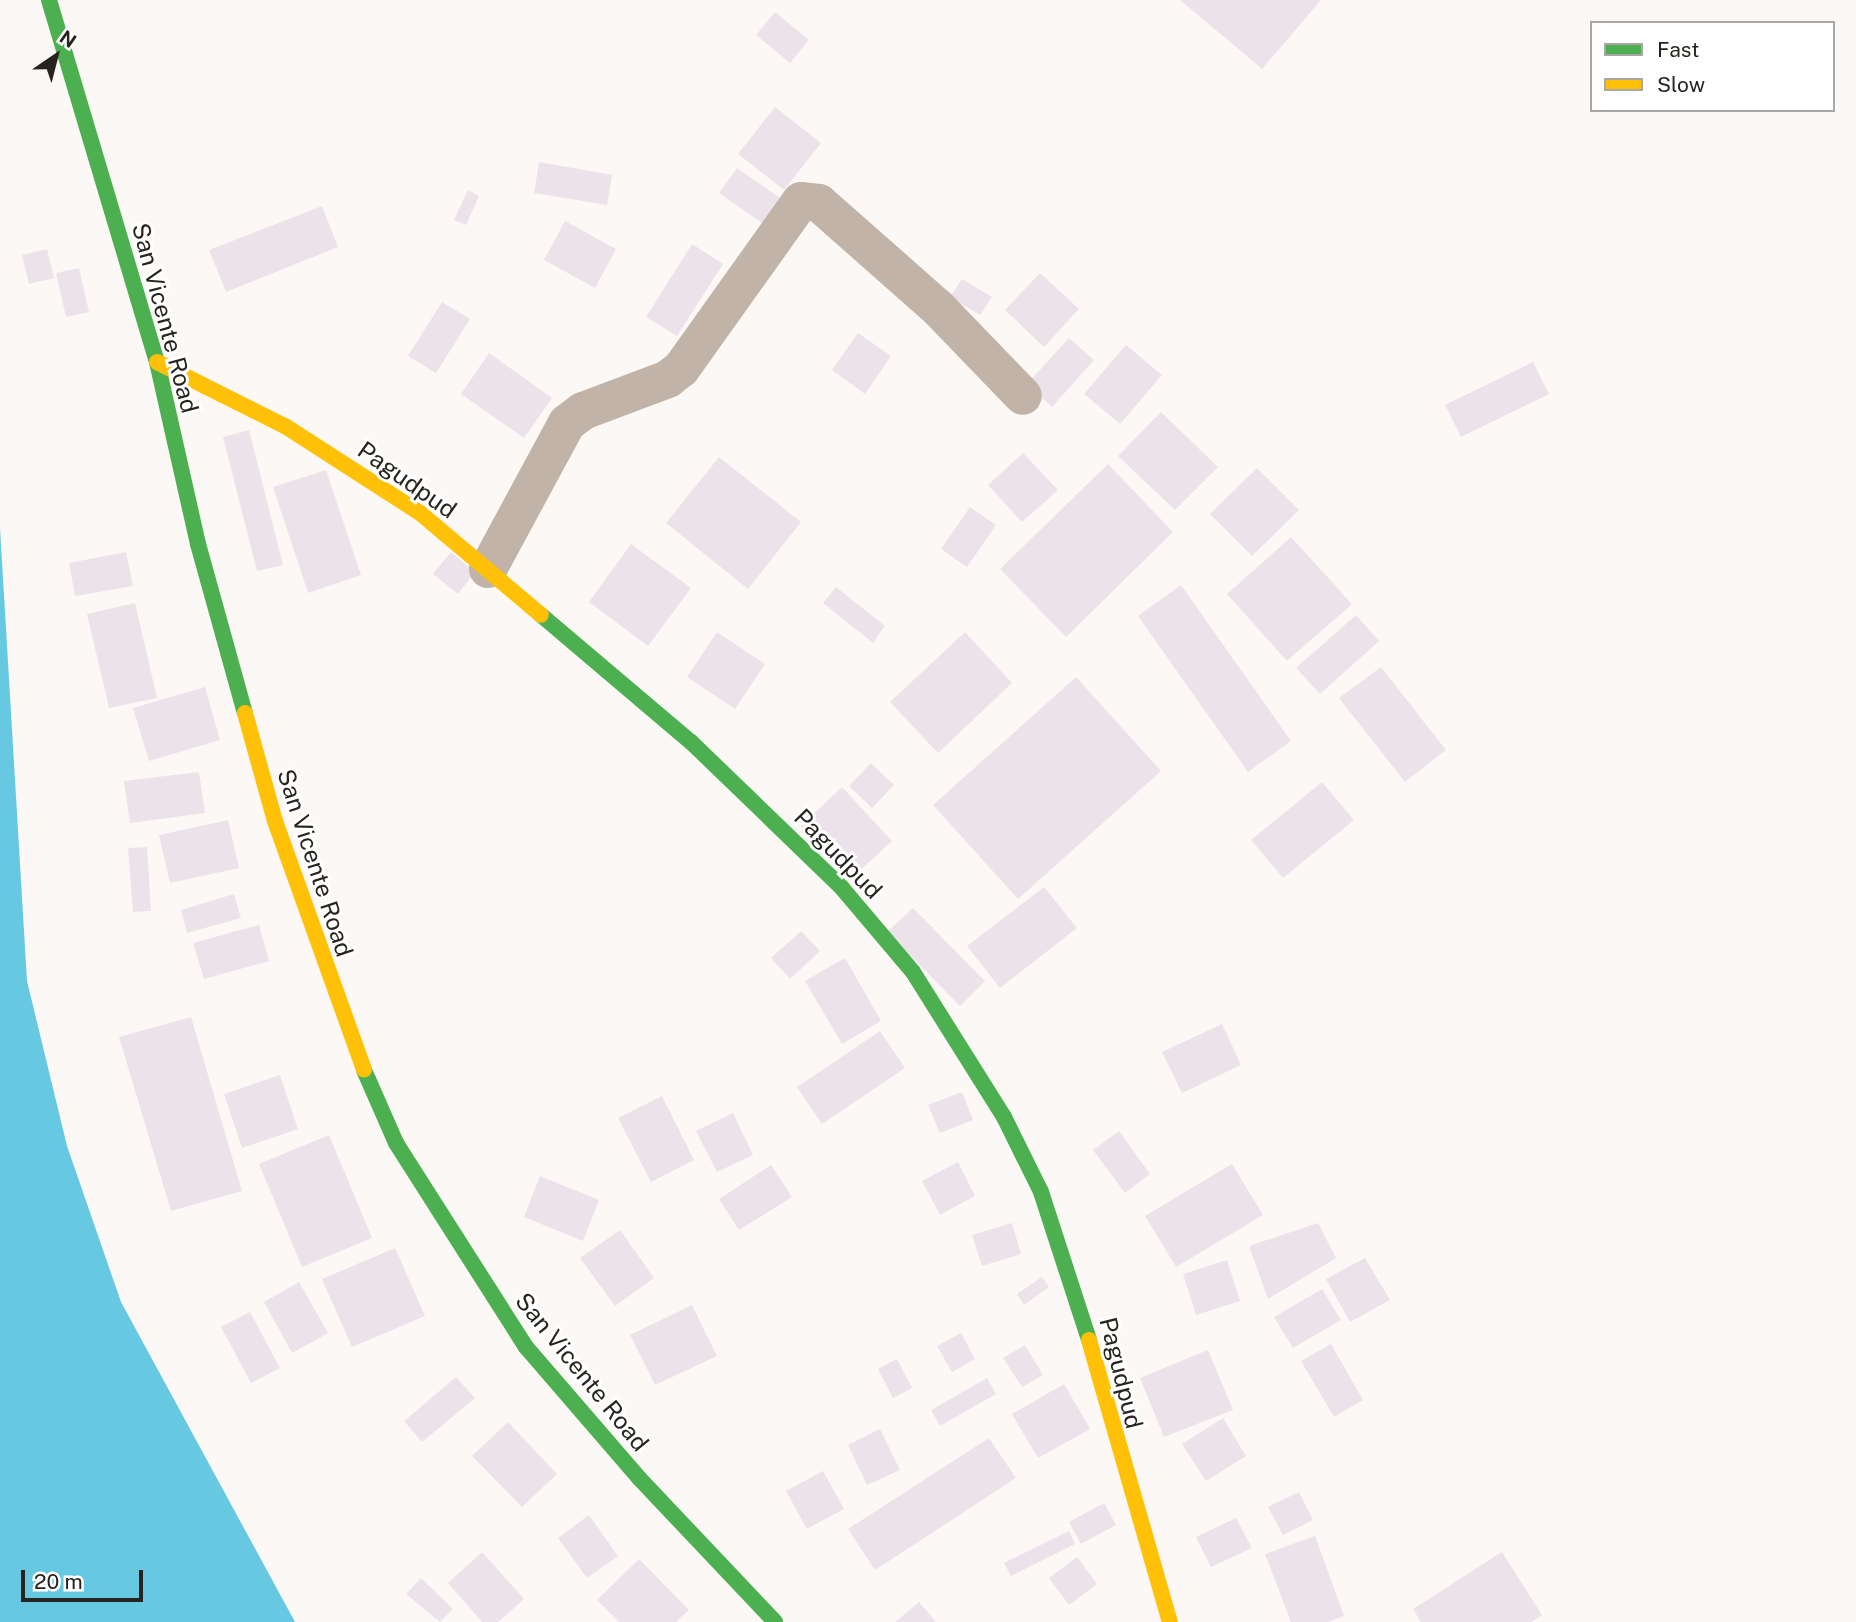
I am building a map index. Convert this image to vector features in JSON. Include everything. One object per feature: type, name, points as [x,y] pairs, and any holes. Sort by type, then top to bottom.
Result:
[{"type":"street","name":"San Vicente Road","points":[[49,0],[157,362],[198,544],[275,821],[345,1027],[396,1143],[526,1347],[639,1478],[775,1622]]},
{"type":"street","points":[[488,569],[567,423],[583,411],[668,379],[681,369],[801,201],[819,202],[939,308],[1023,396]]},
{"type":"street","name":"Pagudpud","points":[[157,362],[285,426],[420,513],[691,741],[842,888],[913,972],[956,1035],[1004,1117],[1041,1192],[1079,1302],[1115,1443],[1170,1622]]},
{"type":"water","points":[[0,528],[27,981],[67,1146],[121,1302],[295,1622],[0,1622]]},
{"type":"building","points":[[1180,0],[1321,0],[1262,69]]},
{"type":"building","points":[[775,12],[809,40],[790,63],[756,35]]},
{"type":"building","points":[[775,107],[821,143],[784,190],[738,154]]},
{"type":"building","points":[[539,162],[612,175],[607,205],[534,193]]},
{"type":"building","points":[[737,168],[790,205],[772,230],[719,193]]},
{"type":"building","points":[[468,190],[479,196],[466,225],[454,220]]},
{"type":"building","points":[[322,206],[338,247],[226,292],[209,250]]},
{"type":"building","points":[[565,221],[616,249],[595,288],[544,260]]},
{"type":"building","points":[[692,244],[723,264],[677,336],[646,317]]},
{"type":"building","points":[[47,249],[54,278],[29,284],[22,255]]},
{"type":"building","points":[[79,268],[89,312],[66,317],[56,273]]},
{"type":"building","points":[[1040,273],[1079,309],[1044,347],[1005,310]]},
{"type":"building","points":[[962,279],[992,297],[980,315],[950,297]]},
{"type":"building","points":[[442,302],[470,319],[436,373],[408,356]]},
{"type":"building","points":[[858,333],[891,356],[865,394],[832,370]]},
{"type":"building","points":[[1069,338],[1094,360],[1052,407],[1027,384]]},
{"type":"building","points":[[1126,345],[1162,375],[1120,424],[1084,394]]},
{"type":"building","points":[[489,353],[552,398],[524,438],[461,394]]},
{"type":"building","points":[[1533,362],[1549,394],[1461,437],[1445,405]]},
{"type":"building","points":[[1161,412],[1218,467],[1175,510],[1118,456]]},
{"type":"building","points":[[249,430],[283,565],[257,571],[223,437]]},
{"type":"building","points":[[1023,453],[1058,490],[1022,522],[988,485]]},
{"type":"building","points":[[719,457],[801,522],[748,589],[666,523]]},
{"type":"building","points":[[1108,464],[1173,532],[1066,637],[1000,569]]},
{"type":"building","points":[[1257,468],[1299,510],[1252,556],[1210,514]]},
{"type":"building","points":[[326,470],[361,575],[308,593],[273,487]]},
{"type":"building","points":[[970,507],[996,525],[967,567],[941,549]]},
{"type":"building","points":[[1291,537],[1352,604],[1287,661],[1227,594]]},
{"type":"building","points":[[631,544],[691,588],[648,646],[589,602]]},
{"type":"building","points":[[126,552],[133,586],[75,596],[69,563]]},
{"type":"building","points":[[451,552],[475,572],[458,594],[433,574]]},
{"type":"building","points":[[1181,585],[1291,741],[1248,772],[1138,616]]},
{"type":"building","points":[[836,587],[885,626],[873,643],[823,603]]},
{"type":"building","points":[[135,603],[157,698],[109,708],[87,614]]},
{"type":"building","points":[[1356,615],[1379,641],[1320,694],[1296,668]]},
{"type":"building","points":[[717,632],[765,664],[735,709],[687,677]]},
{"type":"building","points":[[965,632],[1012,683],[938,753],[890,702]]},
{"type":"building","points":[[1381,667],[1446,750],[1405,782],[1339,698]]},
{"type":"building","points":[[1076,677],[1161,771],[1018,899],[933,805]]},
{"type":"building","points":[[205,687],[220,740],[149,761],[133,708]]},
{"type":"building","points":[[871,763],[894,785],[872,808],[849,786]]},
{"type":"building","points":[[199,772],[205,813],[130,823],[124,781]]},
{"type":"building","points":[[1322,782],[1354,820],[1283,878],[1251,840]]},
{"type":"building","points":[[842,787],[892,841],[851,879],[801,826]]},
{"type":"building","points":[[228,820],[239,868],[170,883],[159,835]]},
{"type":"building","points":[[147,847],[151,911],[133,912],[128,848]]},
{"type":"building","points":[[1044,887],[1077,928],[1000,988],[967,946]]},
{"type":"building","points":[[234,894],[241,918],[187,933],[181,910]]},
{"type":"building","points":[[913,908],[985,981],[960,1006],[887,932]]},
{"type":"building","points":[[259,925],[269,961],[204,979],[193,943]]},
{"type":"building","points":[[801,931],[820,951],[790,979],[771,958]]},
{"type":"building","points":[[845,958],[881,1021],[842,1044],[805,981]]},
{"type":"building","points":[[191,1017],[242,1191],[171,1211],[119,1037]]},
{"type":"building","points":[[1222,1024],[1241,1065],[1182,1093],[1162,1052]]},
{"type":"building","points":[[880,1031],[905,1068],[822,1124],[797,1087]]},
{"type":"building","points":[[280,1075],[298,1129],[242,1148],[224,1094]]},
{"type":"building","points":[[962,1092],[973,1120],[940,1133],[928,1105]]},
{"type":"building","points":[[662,1096],[694,1160],[651,1182],[618,1118]]},
{"type":"building","points":[[733,1113],[753,1155],[717,1172],[696,1131]]},
{"type":"building","points":[[1119,1131],[1150,1174],[1125,1193],[1093,1150]]},
{"type":"building","points":[[329,1135],[372,1238],[302,1267],[259,1164]]},
{"type":"building","points":[[958,1162],[975,1196],[940,1215],[922,1181]]},
{"type":"building","points":[[1232,1164],[1263,1215],[1176,1267],[1145,1216]]},
{"type":"building","points":[[771,1165],[792,1197],[739,1230],[719,1199]]},
{"type":"building","points":[[540,1176],[599,1200],[583,1241],[524,1217]]},
{"type":"building","points":[[1012,1223],[1021,1254],[982,1266],[972,1235]]},
{"type":"building","points":[[1318,1223],[1336,1258],[1268,1299],[1249,1246]]},
{"type":"building","points":[[620,1230],[654,1278],[615,1306],[580,1258]]},
{"type":"building","points":[[395,1248],[425,1316],[352,1347],[322,1279]]},
{"type":"building","points":[[1365,1258],[1390,1300],[1350,1322],[1326,1279]]},
{"type":"building","points":[[1227,1260],[1240,1301],[1196,1315],[1183,1274]]},
{"type":"building","points":[[1042,1277],[1049,1287],[1024,1305],[1017,1294]]},
{"type":"building","points":[[299,1282],[328,1333],[292,1353],[264,1302]]},
{"type":"building","points":[[1322,1289],[1341,1320],[1293,1348],[1274,1317]]},
{"type":"building","points":[[692,1305],[717,1356],[655,1385],[630,1335]]},
{"type":"building","points":[[250,1312],[280,1368],[251,1383],[221,1327]]},
{"type":"building","points":[[961,1333],[975,1359],[952,1372],[937,1346]]},
{"type":"building","points":[[1331,1344],[1363,1400],[1334,1417],[1301,1361]]},
{"type":"building","points":[[1025,1345],[1043,1375],[1022,1387],[1003,1358]]},
{"type":"building","points":[[1208,1350],[1233,1410],[1164,1437],[1140,1378]]},
{"type":"building","points":[[897,1359],[912,1388],[893,1398],[878,1369]]},
{"type":"building","points":[[456,1377],[475,1398],[422,1442],[404,1421]]},
{"type":"building","points":[[987,1378],[996,1394],[940,1426],[931,1410]]},
{"type":"building","points":[[1064,1384],[1090,1429],[1038,1458],[1012,1414]]},
{"type":"building","points":[[1223,1418],[1246,1456],[1206,1481],[1182,1444]]},
{"type":"building","points":[[508,1422],[557,1474],[522,1507],[472,1456]]},
{"type":"building","points":[[880,1429],[900,1470],[867,1485],[848,1445]]},
{"type":"building","points":[[989,1438],[1016,1478],[875,1570],[848,1529]]},
{"type":"building","points":[[823,1471],[844,1509],[807,1529],[786,1491]]},
{"type":"building","points":[[1299,1492],[1313,1520],[1283,1535],[1268,1507]]},
{"type":"building","points":[[1104,1503],[1116,1525],[1081,1544],[1069,1522]]},
{"type":"building","points":[[589,1515],[618,1556],[587,1578],[558,1538]]},
{"type":"building","points":[[1236,1518],[1252,1548],[1211,1567],[1196,1537]]},
{"type":"building","points":[[1069,1531],[1075,1544],[1011,1576],[1004,1563]]},
{"type":"building","points":[[1315,1536],[1344,1616],[1328,1622],[1291,1622],[1265,1554]]},
{"type":"building","points":[[482,1552],[524,1599],[498,1622],[482,1622],[448,1583]]},
{"type":"building","points":[[1502,1552],[1542,1615],[1531,1622],[1421,1622],[1413,1609]]},
{"type":"building","points":[[1077,1557],[1097,1584],[1069,1605],[1049,1578]]},
{"type":"building","points":[[639,1559],[689,1610],[676,1622],[619,1622],[597,1600]]},
{"type":"building","points":[[421,1578],[453,1609],[440,1622],[406,1594]]},
{"type":"building","points":[[919,1602],[936,1622],[895,1622]]},
{"type":"traffic: fast","points":[[49,0],[157,362],[198,544],[245,713]]},
{"type":"traffic: fast","points":[[541,615],[691,742],[842,888],[913,972],[1004,1117],[1041,1192],[1089,1340]]},
{"type":"traffic: fast","points":[[364,1070],[396,1143],[526,1347],[639,1478],[775,1622]]},
{"type":"traffic: slow","points":[[157,362],[285,426],[420,513],[541,615]]},
{"type":"traffic: slow","points":[[245,713],[275,821],[364,1070]]},
{"type":"traffic: slow","points":[[1089,1340],[1170,1622]]}]
